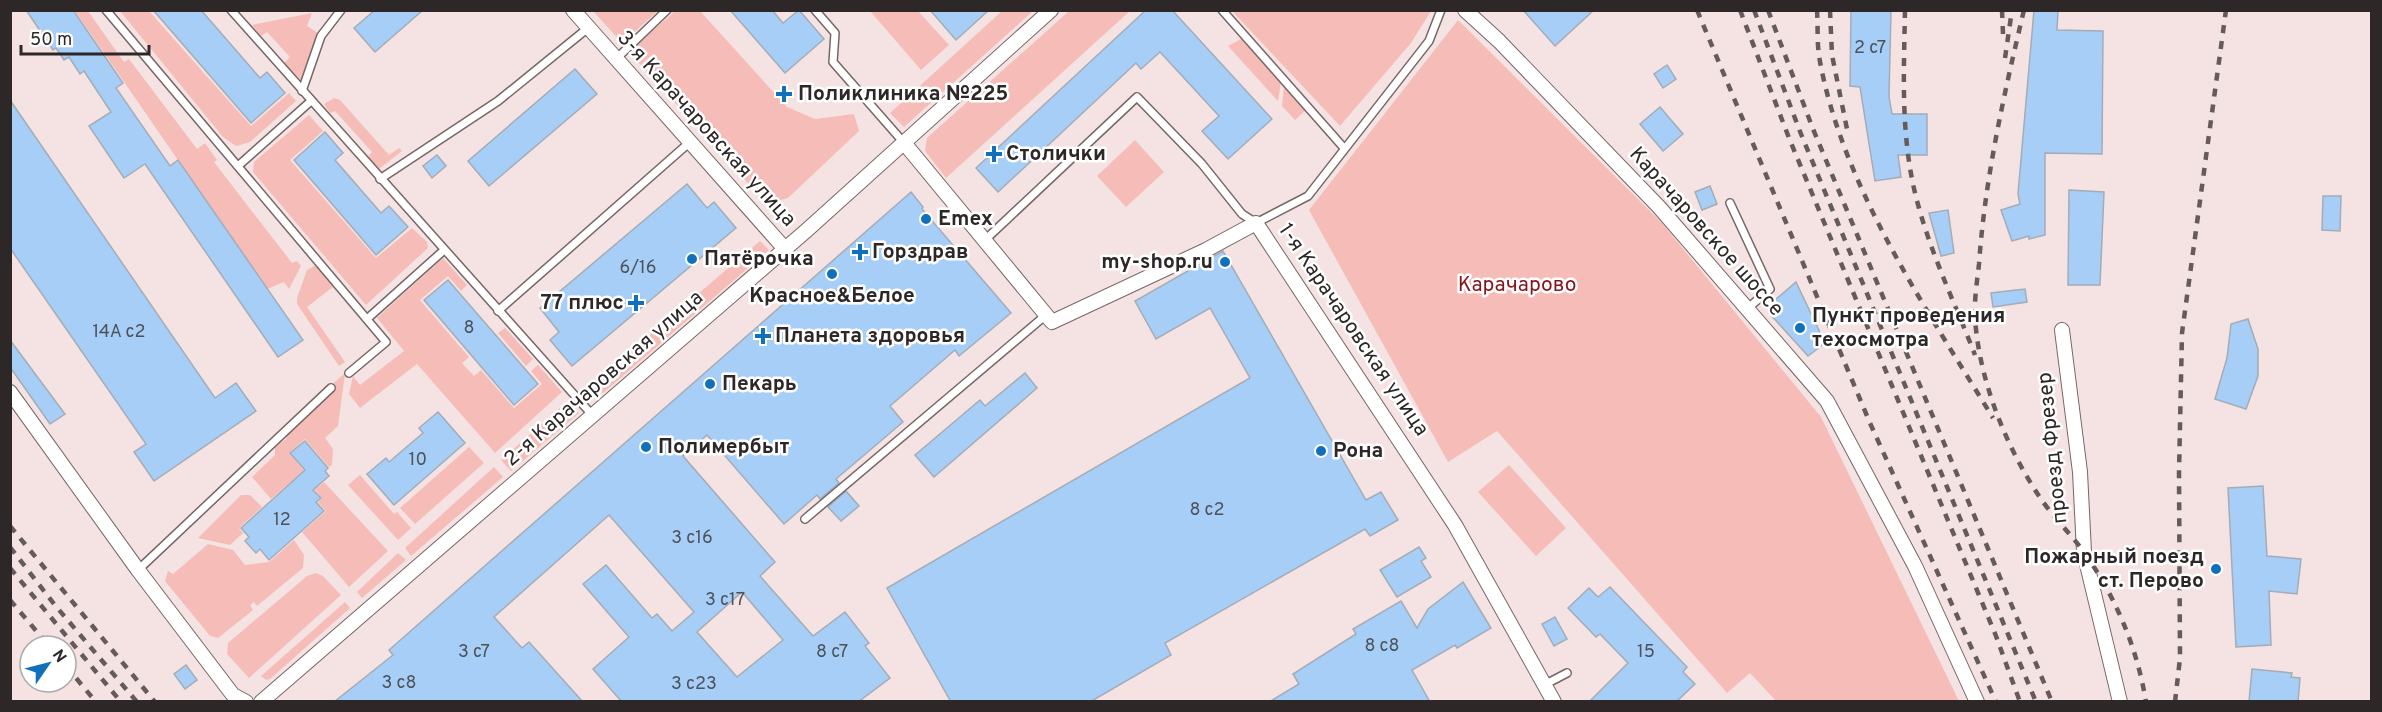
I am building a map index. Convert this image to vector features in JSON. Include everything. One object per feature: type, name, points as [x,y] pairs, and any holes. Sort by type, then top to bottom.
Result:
[{"type":"street","name":"3-я Карачаровская улица","points":[[573,10],[785,249]]},
{"type":"street","name":"2-я Карачаровская улица","points":[[261,702],[594,417],[904,144],[1051,10]]},
{"type":"street","name":"Карачаровское шоссе","points":[[1465,10],[1499,41],[1659,207],[1827,401],[1915,566],[1977,702]]},
{"type":"street","points":[[904,144],[986,239],[1046,315]]},
{"type":"street","name":"1-я Карачаровская улица","points":[[1046,315],[1053,322],[1206,250],[1256,223],[1449,515],[1554,702]]},
{"type":"street","name":"проезд Фрезер","points":[[2062,330],[2080,472],[2084,552],[2120,702]]},
{"type":"street","points":[[10,392],[138,570],[233,695],[246,702]]},
{"type":"lane","points":[[106,10],[386,342],[350,373]]},
{"type":"lane","points":[[231,10],[302,92],[345,135],[443,251],[594,417]]},
{"type":"lane","points":[[302,92],[321,36],[341,10]]},
{"type":"lane","points":[[616,59],[667,10]]},
{"type":"lane","points":[[815,10],[835,33],[833,62],[904,144]]},
{"type":"lane","points":[[1222,10],[1344,148]]},
{"type":"lane","points":[[986,239],[1137,97],[1202,165],[1242,214],[1256,223],[1308,196],[1429,41],[1441,10]]},
{"type":"lane","points":[[380,179],[498,101],[588,28]]},
{"type":"lane","points":[[238,166],[311,101]]},
{"type":"lane","points":[[498,311],[690,142]]},
{"type":"lane","points":[[1730,203],[1770,289],[1747,309]]},
{"type":"lane","points":[[367,319],[443,251]]},
{"type":"lane","points":[[805,519],[1046,315]]},
{"type":"lane","points":[[138,570],[331,388]]},
{"type":"lane","points":[[1544,685],[1567,673]]},
{"type":"green space","points":[[75,11],[88,11],[124,62],[129,59],[197,149],[205,143],[217,160],[214,162],[292,263],[297,261],[301,266],[289,289],[284,282],[267,289]]},
{"type":"green space","points":[[120,11],[149,11],[251,126],[289,93],[296,101],[250,142],[236,146],[223,137]]},
{"type":"green space","points":[[593,11],[658,11],[622,43]]},
{"type":"green space","points":[[675,11],[700,11],[787,107],[815,119],[854,114],[859,131],[788,198],[767,204],[629,52]]},
{"type":"green space","points":[[870,11],[918,11],[949,45],[921,70]]},
{"type":"green space","points":[[1002,11],[1033,11],[904,127],[890,113]]},
{"type":"green space","points":[[1069,11],[1130,11],[946,178],[925,151],[927,138]]},
{"type":"green space","points":[[1232,11],[1431,11],[1411,43],[1340,126]]},
{"type":"green space","points":[[312,13],[307,26],[318,33],[301,80],[284,63],[290,57],[267,32],[261,36],[252,25]]},
{"type":"green space","name":"Карачарово","points":[[1458,20],[1661,222],[1821,417],[1959,701],[1776,701],[1750,673],[1727,693],[1497,431],[1448,462],[1309,210]]},
{"type":"green space","points":[[1241,39],[1281,82],[1278,101],[1228,46]]},
{"type":"green space","points":[[1284,86],[1306,110],[1295,120],[1282,106]]},
{"type":"green space","points":[[334,98],[340,100],[389,155],[399,148],[402,151],[379,169],[368,157],[372,152],[335,111],[330,113],[324,104]]},
{"type":"green space","points":[[309,115],[323,131],[290,160],[376,258],[412,228],[427,242],[428,248],[366,305],[253,172],[254,162]]},
{"type":"green space","points":[[1135,140],[1164,172],[1126,207],[1097,176]]},
{"type":"green space","points":[[760,241],[769,250],[603,393],[590,386]]},
{"type":"green space","points":[[443,258],[467,285],[461,291],[448,276],[420,300],[469,357],[462,363],[474,376],[481,370],[514,408],[542,384],[531,371],[538,365],[562,392],[495,453],[417,364],[360,408],[349,394],[353,376],[360,385],[404,351],[377,318]]},
{"type":"green space","points":[[316,265],[333,287],[307,307],[345,362],[339,366],[297,304],[307,270]]},
{"type":"green space","points":[[505,328],[533,359],[526,366],[498,333]]},
{"type":"green space","points":[[345,373],[338,426],[325,438],[333,449],[332,465],[329,467],[305,439],[289,453],[318,487],[324,482],[388,551],[349,587],[302,532],[326,511],[318,502],[322,498],[310,484],[305,488],[295,478],[271,499],[252,477],[275,455],[275,447],[286,439],[291,421]]},
{"type":"green space","points":[[568,401],[579,413],[511,471],[501,460]]},
{"type":"green space","points":[[469,447],[484,463],[415,524],[400,508]]},
{"type":"green space","points":[[1509,465],[1566,528],[1536,556],[1478,492]]},
{"type":"green space","points":[[494,467],[503,477],[411,556],[405,548]]},
{"type":"green space","points":[[360,475],[394,514],[397,512],[411,528],[398,540],[348,485]]},
{"type":"green space","points":[[241,495],[250,495],[262,507],[239,528],[243,533],[230,545],[198,538]]},
{"type":"green space","points":[[294,540],[304,555],[303,568],[257,606],[254,602],[250,605],[253,610],[218,638],[210,636],[165,581],[168,571],[173,574],[208,544],[233,550],[245,565],[269,562]]},
{"type":"green space","points":[[398,553],[406,560],[362,598],[357,592]]},
{"type":"green space","points":[[316,573],[323,576],[341,595],[249,678],[227,654],[228,643],[307,576]]},
{"type":"green space","points":[[345,602],[350,608],[270,679],[266,680],[261,676]]},
{"type":"building","points":[[26,10],[73,10],[123,83],[116,88],[170,166],[178,160],[303,340],[278,357],[145,164],[124,178],[89,126],[111,112],[84,71],[80,74],[69,57],[64,60],[56,48],[53,50]]},
{"type":"building","points":[[153,10],[201,10],[260,78],[267,72],[285,93],[251,123]]},
{"type":"building","points":[[375,10],[423,10],[375,52],[354,28]]},
{"type":"building","points":[[730,10],[772,10],[783,23],[799,10],[824,39],[785,73]]},
{"type":"building","points":[[930,10],[989,10],[956,40]]},
{"type":"building","points":[[1146,10],[1172,10],[1272,119],[1228,159],[1202,131],[1219,116],[1160,52],[1141,69],[1136,63],[998,192],[976,168]]},
{"type":"building","points":[[1523,10],[1594,10],[1555,46]]},
{"type":"building","points":[[1851,10],[1891,10],[1889,97],[1892,114],[1927,114],[1927,155],[1898,155],[1901,177],[1875,181],[1860,87],[1850,86]]},
{"type":"building","points":[[2034,10],[2058,10],[2057,30],[2103,31],[2102,154],[2045,153],[2045,235],[2029,239],[2029,236],[2012,241],[2001,210],[2020,204],[2018,194]]},
{"type":"building","points":[[1667,65],[1676,79],[1663,88],[1654,74]]},
{"type":"building","points":[[575,69],[597,94],[489,186],[468,161]]},
{"type":"building","points":[[10,100],[215,398],[236,383],[256,411],[154,481],[134,452],[146,444],[10,248]]},
{"type":"building","points":[[1660,107],[1683,134],[1663,151],[1640,124]]},
{"type":"building","points":[[325,132],[343,153],[335,160],[381,213],[389,206],[408,227],[376,255],[294,160]]},
{"type":"building","points":[[437,155],[446,166],[432,178],[423,166]]},
{"type":"building","points":[[687,184],[707,208],[714,202],[736,228],[572,366],[550,340],[559,332],[540,308]]},
{"type":"building","points":[[1710,186],[1717,204],[1702,210],[1695,192]]},
{"type":"building","points":[[2069,190],[2104,192],[2100,285],[2068,285]]},
{"type":"building","points":[[911,192],[923,207],[922,209],[1011,313],[959,356],[955,350],[890,406],[903,422],[836,479],[839,483],[820,499],[817,495],[784,524],[707,435],[683,456],[775,562],[760,576],[813,636],[845,612],[869,643],[865,646],[890,678],[858,702],[622,702],[593,669],[629,637],[583,584],[606,565],[652,618],[657,614],[672,631],[694,612],[609,515],[494,617],[522,648],[529,642],[583,702],[334,702],[393,655],[389,650]],"holes":[[[742,592],[783,640],[737,677],[697,632]]]},
{"type":"building","points":[[2323,196],[2341,196],[2340,231],[2322,230]]},
{"type":"building","points":[[1948,210],[1954,253],[1941,256],[1929,213]]},
{"type":"building","points":[[1223,251],[1366,500],[1381,492],[1398,520],[1370,536],[1365,529],[1165,643],[1171,655],[1090,702],[951,702],[887,588],[1250,378],[1210,308],[1156,339],[1135,301]]},
{"type":"building","points":[[448,280],[538,384],[514,405],[424,300]]},
{"type":"building","name":"Пункт проведения техосмотра","points":[[1796,282],[1825,343],[1808,356],[1769,313],[1775,300]]},
{"type":"building","points":[[2025,289],[2027,302],[1993,307],[1991,293]]},
{"type":"building","points":[[2248,319],[2258,349],[2258,376],[2246,409],[2215,399],[2227,358],[2231,324]]},
{"type":"building","points":[[10,340],[65,414],[50,424],[10,367]]},
{"type":"building","points":[[1025,373],[1037,388],[934,477],[915,455],[980,400],[985,406]]},
{"type":"building","points":[[438,412],[465,443],[394,505],[367,474],[386,458],[389,462],[423,433],[419,428]]},
{"type":"building","points":[[305,441],[328,468],[325,471],[329,476],[313,490],[321,498],[316,502],[324,511],[269,560],[260,549],[256,553],[245,541],[249,537],[241,528],[305,470],[290,453]]},
{"type":"building","points":[[2263,486],[2267,556],[2301,559],[2297,594],[2269,591],[2271,645],[2236,647],[2228,488]]},
{"type":"building","points":[[846,491],[859,506],[841,521],[828,507]]},
{"type":"building","points":[[1419,547],[1426,558],[1421,561],[1431,577],[1397,597],[1380,570]]},
{"type":"building","points":[[1463,582],[1491,628],[1457,648],[1455,645],[1412,670],[1430,702],[1269,702],[1299,684],[1293,674],[1356,634],[1353,629],[1401,601],[1417,628],[1428,609]]},
{"type":"building","points":[[1610,587],[1687,667],[1683,672],[1695,684],[1676,702],[1589,702],[1628,663],[1600,634],[1596,637],[1568,608],[1589,588],[1598,597]]},
{"type":"building","points":[[1555,617],[1567,639],[1554,646],[1542,624]]},
{"type":"building","points":[[186,665],[197,680],[185,689],[174,674]]},
{"type":"building","points":[[2252,669],[2292,673],[2291,677],[2300,678],[2298,702],[2249,702]]},
{"type":"railway","points":[[1697,10],[1870,423],[1996,702]]},
{"type":"railway","points":[[1740,10],[1789,138],[1996,636],[2020,702]]},
{"type":"railway","points":[[1754,10],[1801,134],[2036,702]]},
{"type":"railway","points":[[1768,10],[1813,129],[2052,702]]},
{"type":"railway","points":[[1817,10],[1819,56],[1830,104],[1846,152],[1889,244],[1993,418]]},
{"type":"railway","points":[[1830,10],[1832,55],[1847,129]]},
{"type":"railway","points":[[1905,10],[1905,116],[1912,179],[1931,246],[1975,355]]},
{"type":"railway","points":[[2002,10],[2003,34]]},
{"type":"railway","points":[[2005,58],[2012,10]]},
{"type":"railway","points":[[2024,10],[1991,168],[1982,232],[1975,298],[1975,318],[1982,364],[1996,411],[2015,455],[2039,496],[2084,552],[2115,605],[2131,642],[2146,702]]},
{"type":"railway","points":[[2175,702],[2180,658],[2179,472],[2182,333],[2226,10]]},
{"type":"railway","points":[[10,526],[155,702]]},
{"type":"railway","points":[[10,547],[54,604],[137,702]]},
{"type":"railway","points":[[10,568],[121,702]]},
{"type":"railway","points":[[10,600],[39,634]]},
{"type":"railway","points":[[78,680],[96,702]]},
{"type":"place","name":"Поликлиника №225","points":[[784,94]]},
{"type":"place","name":"Столички","points":[[994,154]]},
{"type":"place","name":"Emex","points":[[926,219]]},
{"type":"place","name":"Горздрав","points":[[860,252]]},
{"type":"place","name":"Пятёрочка","points":[[692,259]]},
{"type":"place","name":"my-shop.ru","points":[[1225,262]]},
{"type":"place","name":"Красное&Белое","points":[[832,274]]},
{"type":"place","name":"77 плюс","points":[[636,303]]},
{"type":"place","name":"Пункт проведения техосмотра","points":[[1800,328]]},
{"type":"place","name":"Планета здоровья","points":[[763,336]]},
{"type":"place","name":"Пекарь","points":[[710,384]]},
{"type":"place","name":"Полимербыт","points":[[646,447]]},
{"type":"place","name":"Рона","points":[[1321,451]]},
{"type":"place","name":"Пожарный поезд ст. Перово","points":[[2216,569]]}]
